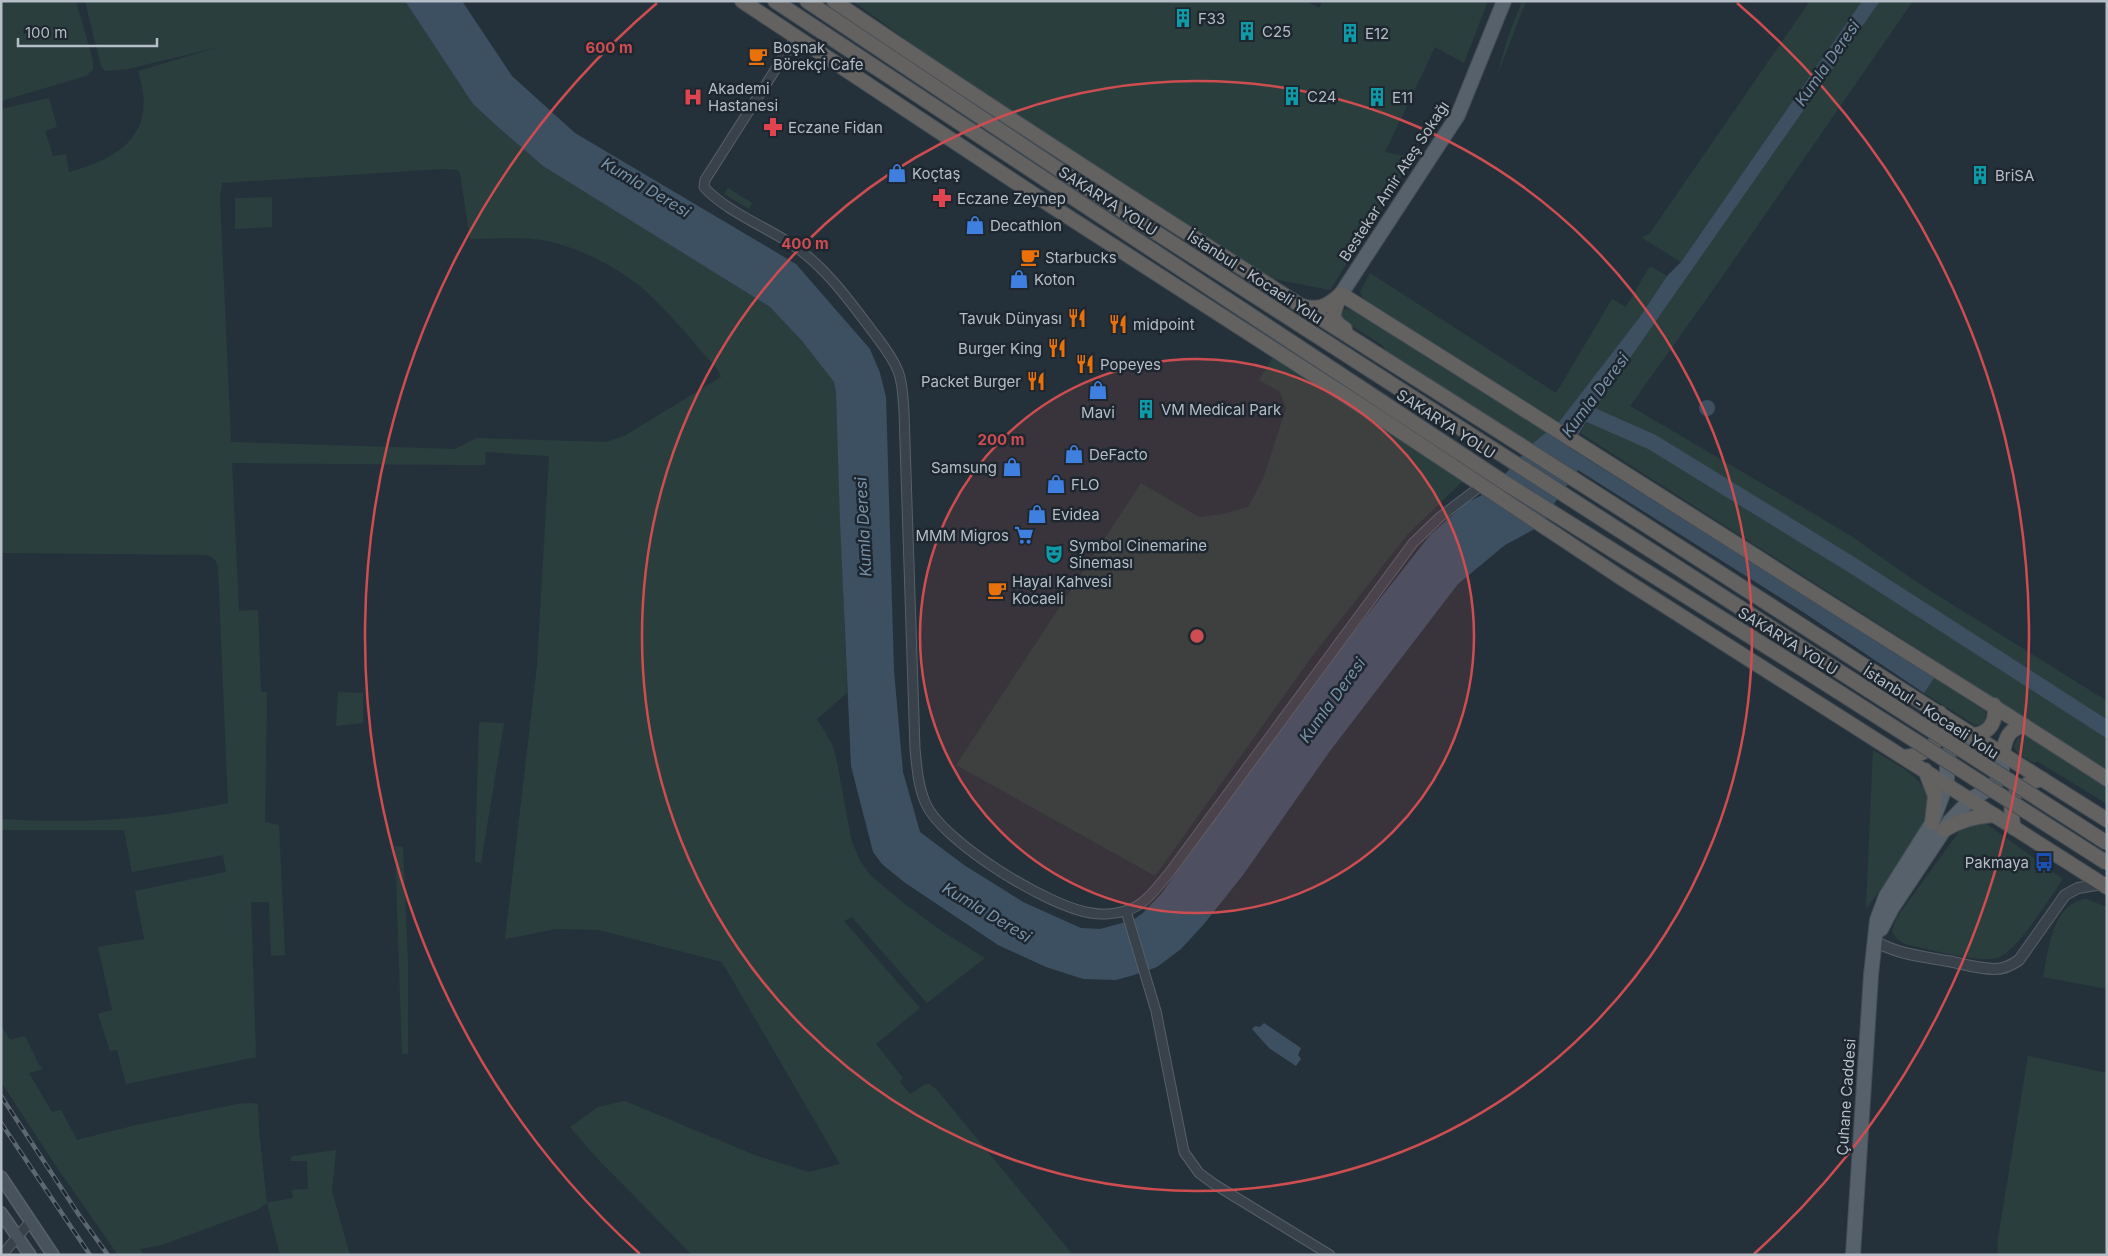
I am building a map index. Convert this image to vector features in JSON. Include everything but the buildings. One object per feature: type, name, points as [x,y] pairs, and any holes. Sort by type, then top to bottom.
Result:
[{"type":"highway","points":[[742,1],[1053,208],[1687,619],[2104,885]]},
{"type":"highway","name":"SAKARYA YOLU","points":[[775,1],[1499,479],[1812,675],[2107,864]]},
{"type":"highway","name":"İstanbul - Kocaeli Yolu","points":[[807,1],[1082,185],[2107,843]]},
{"type":"highway","points":[[834,1],[934,69],[1298,305],[2107,820]]},
{"type":"highway","points":[[1298,305],[1316,308],[1327,306],[1341,294]]},
{"type":"highway","points":[[1341,294],[1333,315],[1334,320],[1368,342],[1385,359]]},
{"type":"highway","points":[[1341,294],[1994,705],[2107,779]]},
{"type":"highway","points":[[1588,511],[1711,568]]},
{"type":"highway","points":[[1563,520],[1687,619]]},
{"type":"highway","points":[[1974,735],[1986,731],[1992,725],[1996,714],[1994,705]]},
{"type":"highway","points":[[1904,757],[1925,753],[1934,744],[1941,731],[1940,713]]},
{"type":"highway","points":[[2003,754],[2007,736],[2011,730],[2025,726]]},
{"type":"highway","points":[[1925,770],[1935,796],[1938,826],[1978,816],[1994,815]]},
{"type":"highway","points":[[2014,828],[2011,806],[2015,794],[2022,786],[2042,779]]},
{"type":"main road","name":"Bestekar Amir Ateş Sokağı","points":[[1341,294],[1458,115],[1504,1]]},
{"type":"main road","points":[[1938,826],[1950,752],[1959,742],[1974,735]]},
{"type":"main road","points":[[1938,826],[1971,799],[1991,788],[1998,780],[2002,770],[2003,754]]},
{"type":"main road","name":"Çuhane Caddesi","points":[[1853,1255],[1871,975],[1875,941],[1938,826]]},
{"type":"main road","points":[[1,1177],[53,1255]]},
{"type":"main road","points":[[1,1212],[30,1255]]},
{"type":"street","points":[[796,37],[705,180],[704,187],[716,199],[808,256],[855,308],[892,358],[898,371],[904,412],[916,749],[920,788],[927,805],[938,822],[957,839],[1030,889],[1060,903],[1090,913],[1126,914],[1141,904],[1170,872],[1413,543],[1440,517],[1486,488]]},
{"type":"street","points":[[1875,941],[1895,950],[1919,956],[1979,967],[2004,968],[2019,960],[2065,895],[2078,888],[2104,885]]},
{"type":"street","points":[[1126,914],[1156,1012],[1184,1152],[1191,1164],[1214,1184],[1330,1255]]},
{"type":"street","points":[[2,1255],[30,1222]]},
{"type":"green space","points":[[1,1],[76,1],[93,61],[93,69],[86,76],[1,101]]},
{"type":"green space","points":[[85,1],[405,1],[473,104],[543,166],[770,307],[802,341],[834,382],[836,393],[847,693],[817,719],[832,744],[836,757],[851,839],[860,861],[871,876],[940,930],[985,958],[927,1003],[852,917],[844,921],[920,1008],[876,1044],[903,1078],[900,1082],[910,1094],[929,1084],[936,1089],[1073,1255],[692,1255],[595,1156],[570,1127],[598,1107],[625,1101],[757,1156],[809,1172],[840,1164],[722,962],[599,930],[556,929],[505,939],[537,666],[549,456],[486,452],[485,465],[232,463],[239,611],[258,610],[261,692],[267,692],[265,822],[279,825],[285,955],[271,956],[269,902],[251,902],[256,1057],[126,1084],[117,1050],[110,1051],[98,1014],[112,1010],[98,947],[144,939],[135,891],[226,872],[223,855],[132,872],[124,830],[1,830],[1,819],[87,821],[144,817],[228,803],[218,567],[215,560],[208,555],[1,553],[1,109],[49,98],[57,127],[45,131],[53,156],[66,154],[69,172],[105,158],[120,150],[131,139],[139,126],[143,110],[143,92],[138,71],[219,47],[128,69],[105,71],[101,66]],"holes":[[[442,169],[458,170],[470,239],[538,239],[574,249],[616,269],[651,296],[718,370],[721,377],[624,436],[606,442],[477,438],[455,449],[231,442],[220,197],[222,183]]]},
{"type":"green space","points":[[853,1],[1306,1],[1319,8],[1323,1],[1488,1],[1464,63],[1435,47],[1385,152],[1413,158],[1330,290],[1269,278],[939,64]]},
{"type":"green space","points":[[1522,1],[1526,1],[1497,76],[1508,37]]},
{"type":"green space","points":[[1810,1],[1862,1],[1681,262],[1642,238],[1650,233]]},
{"type":"green space","points":[[1880,1],[1913,1],[1715,287],[1630,406],[1848,534],[1921,585],[2107,701],[2107,770],[1580,433],[1593,411]]},
{"type":"green space","points":[[728,188],[752,203],[749,209],[724,194]]},
{"type":"green space","points":[[272,197],[272,227],[235,229],[235,198]]},
{"type":"green space","points":[[1650,266],[1667,276],[1639,318],[1559,422],[1441,351],[1364,300],[1360,292],[1370,273],[1556,393],[1612,299],[1626,307]]},
{"type":"green space","points":[[1343,310],[1356,311],[1550,430],[1532,444],[1390,356],[1382,345],[1341,319]]},
{"type":"green space","points":[[1273,357],[1464,480],[1407,535],[1313,655],[1155,876],[956,765],[1141,483],[1199,517],[1223,514],[1248,507],[1263,479],[1286,408],[1280,392],[1259,380]]},
{"type":"green space","points":[[1935,677],[1982,706],[1986,711],[1985,721],[1980,725],[1975,725],[1924,693]]},
{"type":"green space","points":[[338,692],[363,693],[363,723],[336,726]]},
{"type":"green space","points":[[479,722],[504,723],[481,863],[475,862]]},
{"type":"green space","points":[[2024,735],[2107,784],[2107,804],[2037,761],[2035,763],[2019,755],[2014,745]]},
{"type":"green space","points":[[1873,750],[1915,778],[1926,793],[1929,808],[1918,835],[1910,848],[1866,909]]},
{"type":"green space","points":[[1984,822],[2063,879],[2025,933],[2008,952],[2000,957],[1982,959],[1954,955],[1901,942],[1892,931],[1897,917],[1961,829],[1968,824]]},
{"type":"green space","points":[[395,846],[403,847],[408,965],[408,1054],[402,1054]]},
{"type":"green space","points":[[2086,899],[2107,907],[2107,989],[2043,977],[2050,942],[2059,919],[2065,910],[2074,903]]},
{"type":"green space","points":[[1,1025],[10,1040],[25,1036],[39,1065],[43,1069],[29,1073],[52,1112],[61,1110],[77,1140],[136,1125],[237,1104],[258,1104],[267,1203],[257,1210],[162,1245],[140,1249],[144,1255],[118,1255],[1,1082]]},
{"type":"green space","points":[[2028,1056],[2107,1073],[2107,1255],[1997,1255],[1998,1238]]},
{"type":"green space","points":[[336,1150],[332,1191],[350,1255],[280,1255],[267,1203],[293,1198],[292,1190],[308,1189],[307,1161],[290,1161],[292,1156]]},
{"type":"water","name":"Kumla Deresi","points":[[405,1],[462,1],[512,76],[575,133],[796,264],[870,349],[880,373],[886,397],[894,671],[903,772],[920,832],[964,865],[1023,902],[1081,928],[1100,929],[1133,920],[1143,913],[1161,894],[1298,703],[1430,535],[1466,503],[1490,491],[1532,444],[1559,422],[1639,318],[1667,276],[1681,262],[1862,1],[1880,1],[1593,411],[1570,448],[1935,677],[1924,693],[1803,612],[1578,470],[1549,511],[1542,525],[1505,545],[1458,584],[1330,751],[1243,875],[1204,924],[1181,949],[1157,967],[1116,980],[1083,979],[1046,967],[998,945],[904,882],[882,864],[873,852],[851,766],[836,393],[834,382],[802,341],[770,307],[543,166],[499,128],[473,104]]},
{"type":"water","points":[[1707,400],[1715,408],[1707,416],[1699,408]]},
{"type":"water","points":[[1264,1023],[1301,1048],[1298,1055],[1301,1059],[1296,1066],[1269,1048],[1252,1029],[1255,1026],[1260,1027]]},
{"type":"waterway","name":"Kumla Deresi","points":[[1584,412],[1652,442],[1852,565],[2107,729]]},
{"type":"railway","points":[[1,1096],[79,1215],[108,1255]]},
{"type":"railway","points":[[1,1123],[90,1255]]},
{"type":"place","name":"F33","points":[[1183,18]]},
{"type":"place","name":"C25","points":[[1247,31]]},
{"type":"place","name":"E12","points":[[1350,33]]},
{"type":"place","name":"Boşnak Börekçi Cafe","points":[[758,56]]},
{"type":"place","name":"C24","points":[[1292,96]]},
{"type":"place","name":"Akademi Hastanesi","points":[[693,97]]},
{"type":"place","name":"E11","points":[[1377,97]]},
{"type":"place","name":"Eczane Fidan","points":[[773,127]]},
{"type":"place","name":"Koçtaş","points":[[897,173]]},
{"type":"place","name":"BriSA","points":[[1980,175]]},
{"type":"place","name":"Eczane Zeynep","points":[[942,198]]},
{"type":"place","name":"Decathlon","points":[[975,225]]},
{"type":"place","name":"Starbucks","points":[[1030,257]]},
{"type":"place","name":"Koton","points":[[1019,279]]},
{"type":"place","name":"Tavuk Dünyası","points":[[1077,318]]},
{"type":"place","name":"midpoint","points":[[1118,324]]},
{"type":"place","name":"Burger King","points":[[1057,348]]},
{"type":"place","name":"Popeyes","points":[[1085,364]]},
{"type":"place","name":"Packet Burger","points":[[1036,381]]},
{"type":"place","name":"Mavi","points":[[1098,390]]},
{"type":"place","name":"VM Medical Park","points":[[1146,409]]},
{"type":"place","name":"DeFacto","points":[[1074,454]]},
{"type":"place","name":"Samsung","points":[[1012,467]]},
{"type":"place","name":"FLO","points":[[1056,484]]},
{"type":"place","name":"Evidea","points":[[1037,514]]},
{"type":"place","name":"MMM Migros","points":[[1024,535]]},
{"type":"place","name":"Symbol Cinemarine Sineması","points":[[1054,554]]},
{"type":"place","name":"Hayal Kahvesi Kocaeli","points":[[997,590]]},
{"type":"place","name":"Pakmaya","points":[[2044,862]]}]
